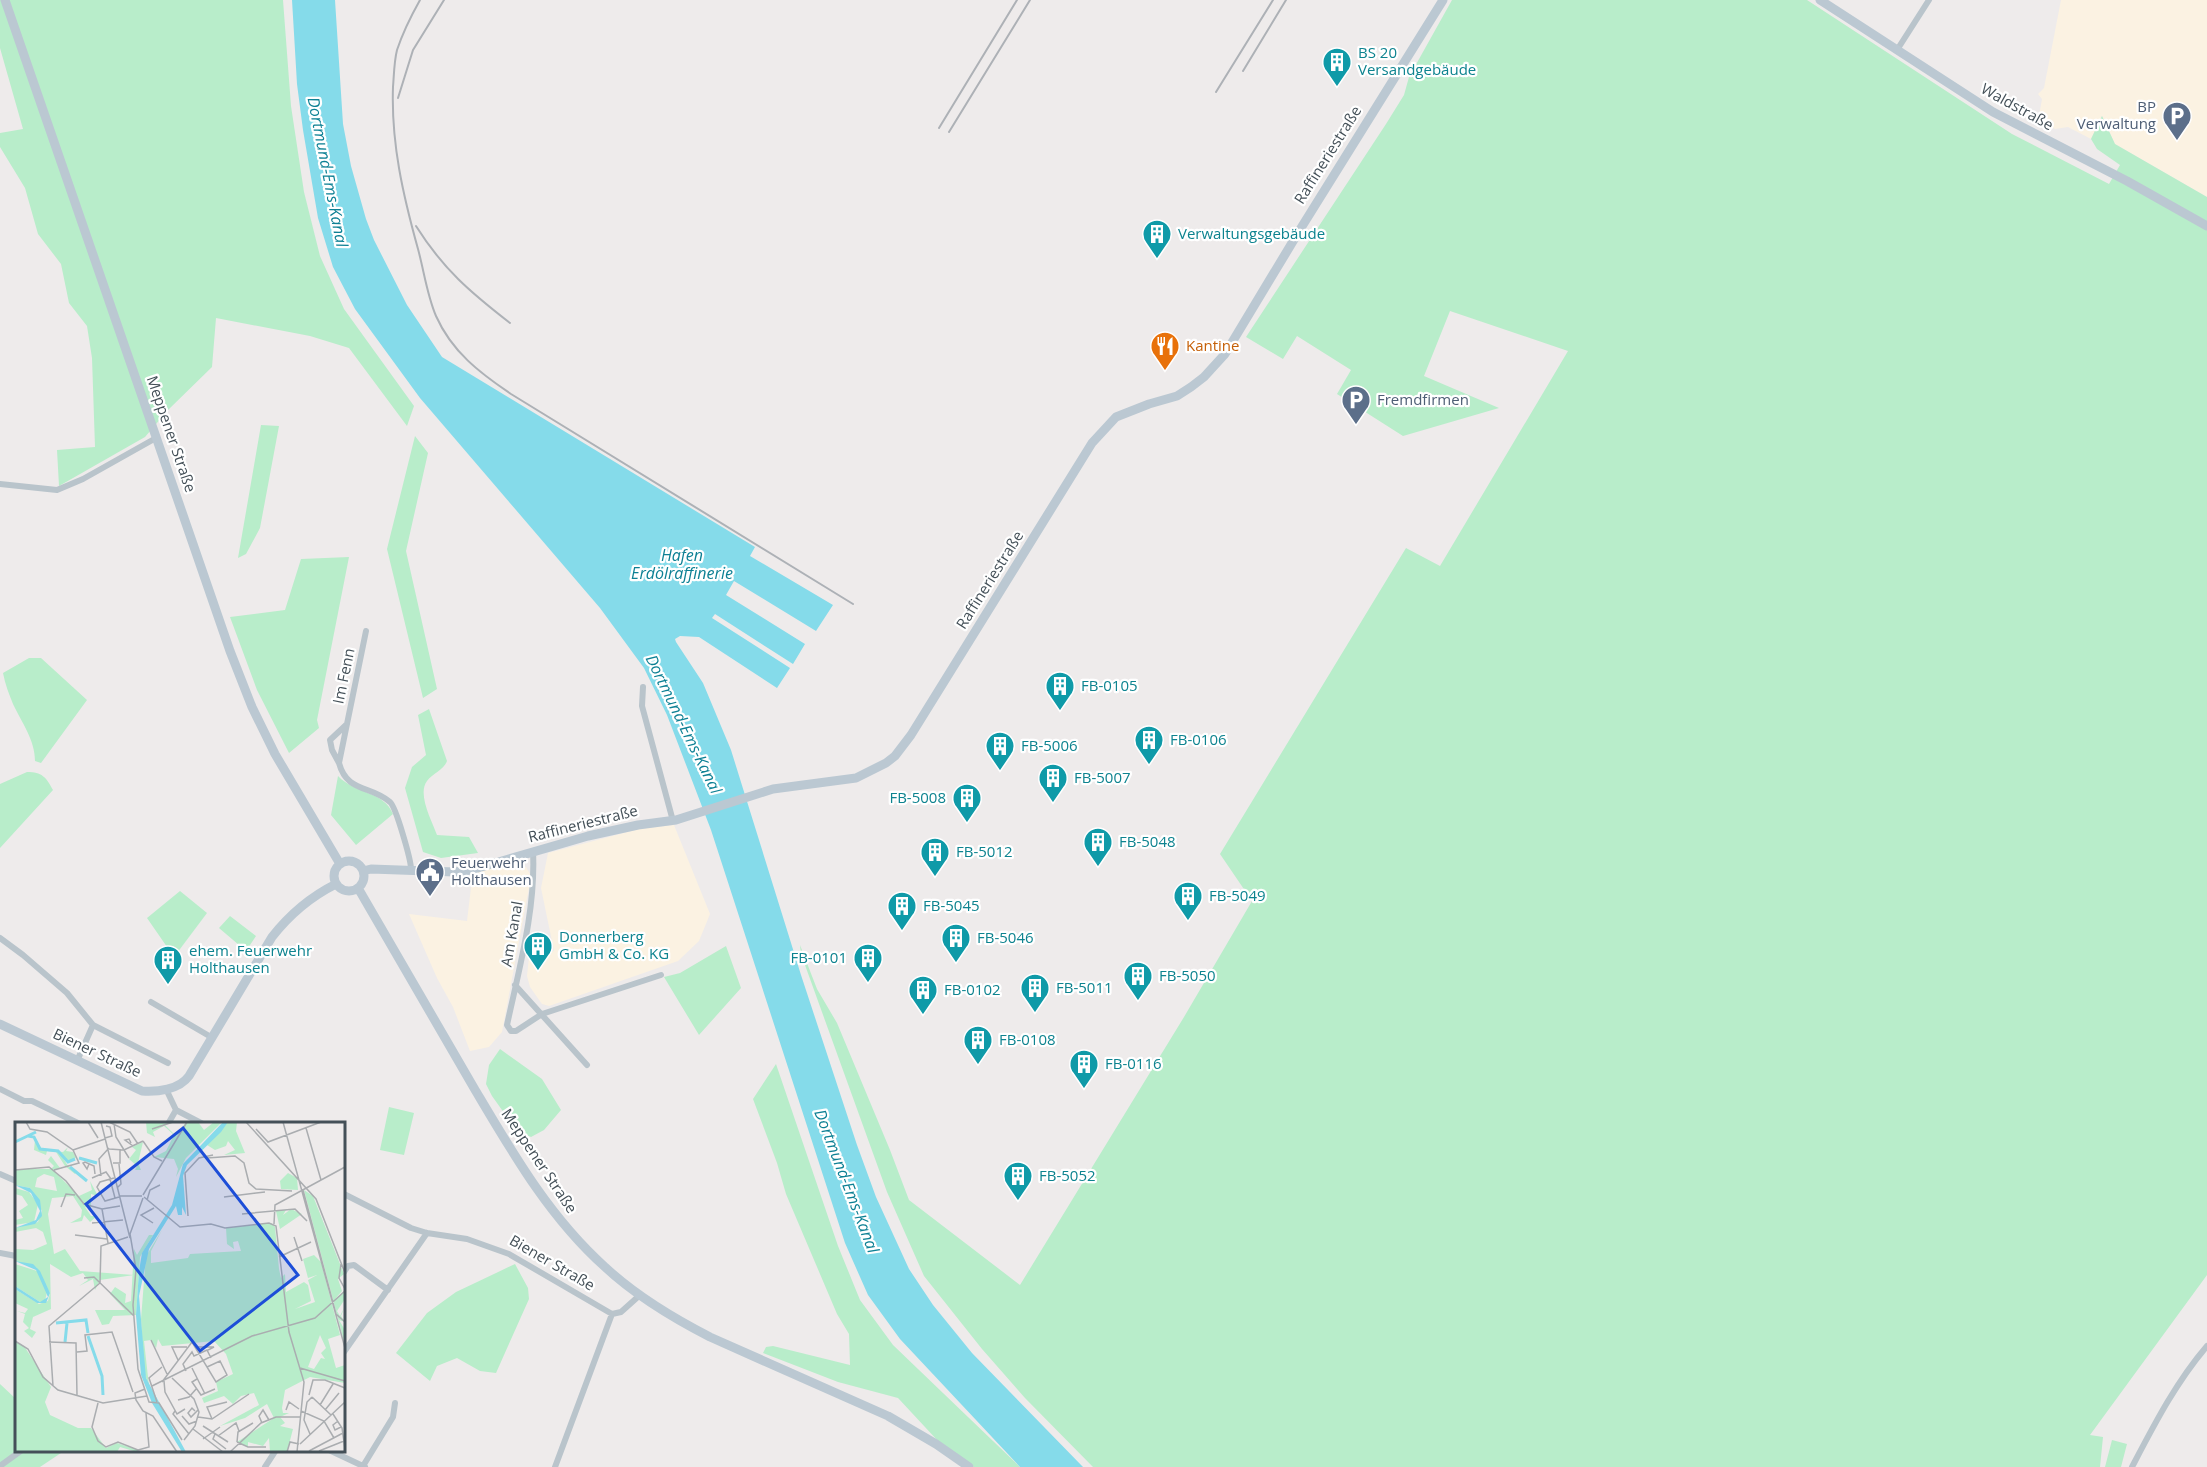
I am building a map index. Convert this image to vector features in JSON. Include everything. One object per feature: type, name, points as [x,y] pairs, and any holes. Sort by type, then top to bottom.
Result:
[{"type":"street","name":"Meppener Straße","points":[[4,0],[230,651],[252,707],[275,754],[340,864]]},
{"type":"street","name":"Raffineriestraße","points":[[363,871],[371,869],[455,872],[471,870],[533,851],[638,825],[673,821],[692,816],[773,789],[856,778],[886,763],[905,744],[1092,443],[1116,417],[1177,396],[1191,387],[1209,372],[1233,343],[1300,228],[1443,0]]},
{"type":"street","name":"Waldstraße","points":[[1820,0],[2002,117],[2127,181],[2207,226]]},
{"type":"street","points":[[1897,50],[1929,0]]},
{"type":"street","points":[[0,484],[57,490],[83,479],[156,438]]},
{"type":"street","name":"Im Fenn","points":[[339,763],[366,631]]},
{"type":"street","points":[[643,687],[642,706],[673,821]]},
{"type":"street","name":"Im Fenn","points":[[346,725],[330,740],[332,750],[351,784],[382,797],[393,805],[411,869]]},
{"type":"street","name":"Am Kanal","points":[[533,851],[534,872],[516,985],[507,1025],[511,1031],[516,1031],[542,1014],[661,975]]},
{"type":"street","points":[[351,861],[358,864],[363,871],[363,882],[358,888],[348,891],[336,884],[334,873],[340,864],[351,861]]},
{"type":"street","points":[[199,1122],[176,1110],[166,1089],[187,1079],[272,937],[287,918],[302,905],[336,884]]},
{"type":"street","name":"Meppener Straße","points":[[358,888],[416,992],[500,1132],[545,1201],[585,1248],[606,1268],[665,1312],[710,1337],[888,1416],[936,1444],[969,1467]]},
{"type":"street","points":[[0,938],[66,993],[93,1025],[168,1063]]},
{"type":"street","name":"Am Kanal","points":[[516,985],[587,1065]]},
{"type":"street","points":[[151,1002],[211,1037]]},
{"type":"street","name":"Biener Straße","points":[[0,1024],[142,1091],[158,1092],[166,1089]]},
{"type":"street","points":[[77,1061],[93,1025]]},
{"type":"street","points":[[0,1089],[76,1122]]},
{"type":"street","points":[[169,1122],[176,1110]]},
{"type":"street","points":[[0,1174],[15,1181]]},
{"type":"street","name":"Biener Straße","points":[[345,1195],[411,1228],[427,1233],[467,1239],[508,1254],[612,1314]]},
{"type":"street","points":[[346,1344],[388,1290],[427,1233]]},
{"type":"street","points":[[0,1253],[15,1256]]},
{"type":"street","points":[[345,1270],[348,1266],[354,1264],[388,1290]]},
{"type":"street","points":[[555,1467],[612,1314],[621,1312],[640,1295]]},
{"type":"street","points":[[2132,1467],[2177,1387],[2207,1346]]},
{"type":"street","points":[[332,1452],[343,1461],[364,1467],[393,1417],[395,1403]]},
{"type":"street","points":[[0,1466],[19,1452]]},
{"type":"street","points":[[265,1467],[275,1452]]},
{"type":"shaded area","points":[[2061,0],[2207,0],[2207,197],[2115,144],[2102,116],[2091,139],[2068,127],[2055,129],[2039,116],[2042,99],[2038,94],[2044,88]]},
{"type":"shaded area","points":[[674,825],[710,914],[699,941],[678,961],[549,1006],[542,1004],[530,987],[527,976],[529,957],[554,951],[541,888],[548,853],[639,829]]},
{"type":"shaded area","points":[[516,862],[526,867],[530,874],[529,888],[502,1032],[489,1047],[470,1051],[453,1007],[437,978],[409,914],[467,921],[473,871]]},
{"type":"green space","points":[[0,0],[283,0],[291,106],[304,192],[320,256],[344,309],[414,406],[407,426],[349,348],[310,336],[216,318],[212,367],[168,410],[145,437],[59,486],[57,450],[95,447],[92,358],[87,326],[69,303],[61,264],[38,234],[25,188],[0,147],[0,133],[23,129],[0,48]]},
{"type":"green space","points":[[1452,0],[1807,0],[2012,134],[2109,184],[2120,165],[2097,149],[2091,139],[2102,116],[2115,144],[2207,197],[2207,1275],[2090,1435],[2103,1437],[2100,1467],[1093,1467],[1025,1398],[982,1349],[924,1276],[887,1192],[801,954],[800,945],[817,989],[837,1023],[909,1200],[1020,1285],[1252,901],[1220,854],[1406,548],[1440,566],[1568,351],[1450,311],[1424,376],[1499,408],[1403,436],[1337,394],[1351,370],[1297,336],[1283,359],[1246,337],[1404,95],[1409,77]]},
{"type":"green space","points":[[261,425],[279,426],[260,528],[246,554],[238,558]]},
{"type":"green space","points":[[415,436],[428,453],[406,551],[437,689],[423,698],[387,549]]},
{"type":"green space","points":[[349,557],[317,720],[319,728],[289,753],[257,690],[230,617],[285,610],[301,559]]},
{"type":"green space","points":[[29,658],[41,658],[87,700],[41,763],[35,761],[30,739],[13,704],[3,673]]},
{"type":"green space","points":[[429,709],[447,761],[424,786],[426,808],[437,835],[469,837],[478,853],[441,858],[423,852],[405,788],[412,767],[426,755],[418,715]]},
{"type":"green space","points":[[27,772],[43,776],[53,790],[0,848],[0,784]]},
{"type":"green space","points":[[338,776],[352,786],[383,801],[393,814],[356,845],[331,815]]},
{"type":"green space","points":[[180,891],[207,913],[174,957],[147,918]]},
{"type":"green space","points":[[230,916],[256,936],[246,951],[219,928]]},
{"type":"green space","points":[[726,946],[741,988],[699,1035],[664,977],[680,973]]},
{"type":"green space","points":[[500,1049],[542,1079],[561,1110],[544,1130],[531,1137],[517,1131],[486,1084],[489,1065]]},
{"type":"green space","points":[[776,1064],[838,1246],[860,1300],[893,1345],[1020,1467],[974,1467],[938,1441],[898,1398],[838,1382],[763,1353],[766,1347],[773,1346],[850,1365],[849,1334],[837,1314],[786,1194],[753,1099]]},
{"type":"green space","points":[[389,1107],[414,1113],[404,1155],[380,1150]]},
{"type":"green space","points":[[515,1264],[528,1288],[529,1299],[496,1373],[480,1371],[457,1358],[437,1366],[430,1381],[396,1353],[427,1313],[456,1292]]},
{"type":"green space","points":[[0,1384],[15,1398],[15,1452],[62,1452],[40,1467],[0,1467]]},
{"type":"green space","points":[[2112,1440],[2127,1444],[2121,1467],[2105,1467]]},
{"type":"water","points":[[292,0],[335,0],[343,124],[351,166],[366,219],[374,240],[407,305],[442,357],[755,547],[750,556],[833,605],[816,631],[734,581],[726,595],[805,644],[793,664],[715,614],[712,618],[790,668],[777,688],[699,637],[680,636],[675,639],[703,683],[731,750],[857,1145],[876,1197],[909,1269],[933,1305],[972,1353],[1083,1467],[1020,1467],[900,1339],[868,1295],[845,1243],[711,830],[667,715],[644,668],[600,608],[420,398],[355,309],[333,267],[318,218],[303,130],[297,84]]},
{"type":"railway","points":[[420,0],[399,43],[396,55],[393,87],[394,128],[407,209],[428,291],[436,316],[450,340],[478,370],[511,394],[853,604]]},
{"type":"railway","points":[[398,98],[413,50],[444,0]]},
{"type":"railway","points":[[939,128],[1017,0]]},
{"type":"railway","points":[[949,132],[1030,0]]},
{"type":"railway","points":[[1216,92],[1273,0]]},
{"type":"railway","points":[[1243,71],[1286,0]]},
{"type":"railway","points":[[416,226],[436,255],[458,279],[510,323]]},
{"type":"place","name":"BS 20 Versandgebäude","points":[[1337,88]]},
{"type":"place","name":"BP Verwaltung","points":[[2177,142]]},
{"type":"place","name":"Verwaltungsgebäude","points":[[1157,260]]},
{"type":"place","name":"Kantine","points":[[1165,372]]},
{"type":"place","name":"Fremdfirmen","points":[[1356,426]]},
{"type":"place","name":"FB-0105","points":[[1060,712]]},
{"type":"place","name":"FB-0106","points":[[1149,766]]},
{"type":"place","name":"FB-5006","points":[[1000,772]]},
{"type":"place","name":"FB-5007","points":[[1053,804]]},
{"type":"place","name":"FB-5008","points":[[967,824]]},
{"type":"place","name":"FB-5048","points":[[1098,868]]},
{"type":"place","name":"FB-5012","points":[[935,878]]},
{"type":"place","name":"Feuerwehr Holthausen","points":[[430,898]]},
{"type":"place","name":"FB-5049","points":[[1188,922]]},
{"type":"place","name":"FB-5045","points":[[902,932]]},
{"type":"place","name":"FB-5046","points":[[956,964]]},
{"type":"place","name":"Donnerberg GmbH & Co. KG","points":[[538,972]]},
{"type":"place","name":"FB-0101","points":[[868,984]]},
{"type":"place","name":"ehem. Feuerwehr Holthausen","points":[[168,986]]},
{"type":"place","name":"FB-5050","points":[[1138,1002]]},
{"type":"place","name":"FB-5011","points":[[1035,1014]]},
{"type":"place","name":"FB-0102","points":[[923,1016]]},
{"type":"place","name":"FB-0108","points":[[978,1066]]},
{"type":"place","name":"FB-0116","points":[[1084,1090]]},
{"type":"place","name":"FB-5052","points":[[1018,1202]]},
{"type":"water label","name":"Dortmund-Ems-Kanal","points":[[328,172]]},
{"type":"water label","name":"Hafen Erdölraffinerie","points":[[682,564]]},
{"type":"water label","name":"Dortmund-Ems-Kanal","points":[[684,724]]},
{"type":"water label","name":"Dortmund-Ems-Kanal","points":[[847,1181]]}]
